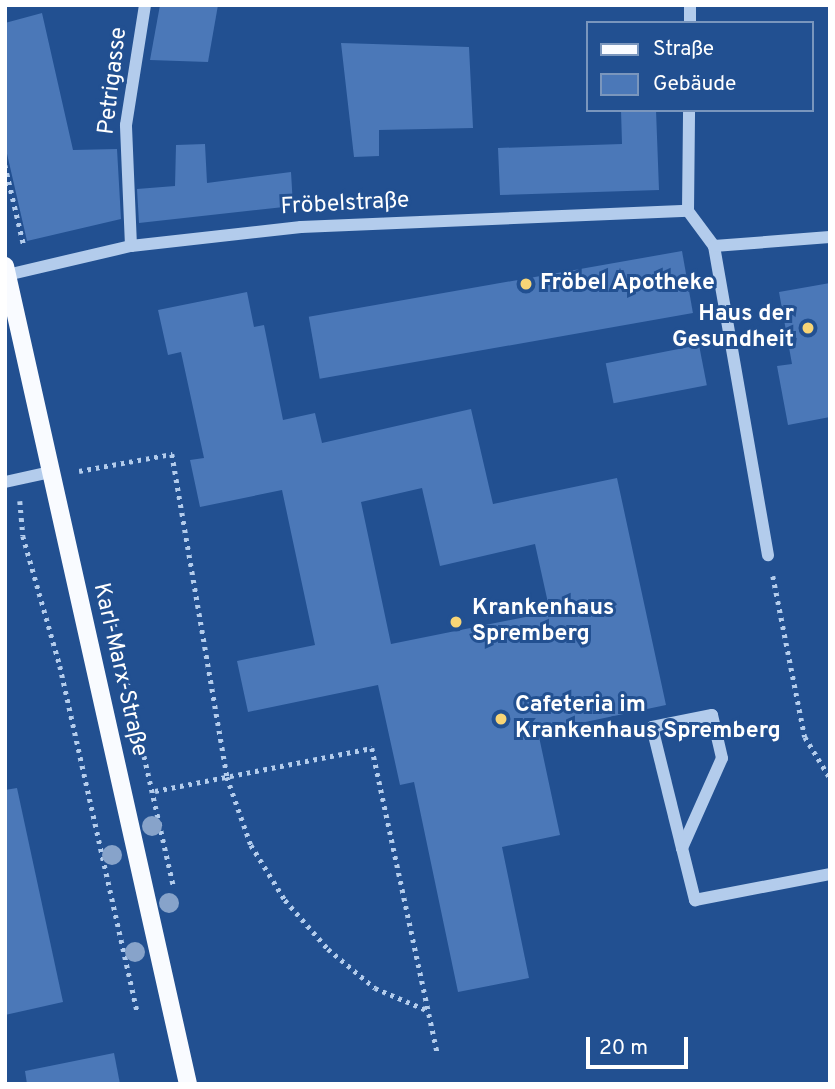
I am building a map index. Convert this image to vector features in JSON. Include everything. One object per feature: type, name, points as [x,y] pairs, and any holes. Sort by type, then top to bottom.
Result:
[{"type":"main road","name":"Karl-Marx-Straße","points":[[6,270],[188,1084]]},
{"type":"street","name":"Petrigasse","points":[[131,246],[126,124],[145,5]]},
{"type":"street","points":[[689,112],[688,211],[715,246],[768,555]]},
{"type":"street","name":"Fröbelstraße","points":[[6,270],[131,246],[301,227],[688,211]]},
{"type":"street","points":[[715,246],[830,237]]},
{"type":"street","points":[[12,481],[50,472]]},
{"type":"street","points":[[682,848],[722,758],[712,715],[652,727],[682,848],[695,900],[830,874]]},
{"type":"path","points":[[79,471],[173,454],[227,777],[251,845],[285,900],[328,949],[375,988],[429,1011]]},
{"type":"path","points":[[12,481],[23,536],[60,666],[137,1010]]},
{"type":"path","points":[[768,555],[804,737],[830,778]]},
{"type":"path","points":[[155,791],[372,748],[437,1051]]},
{"type":"building","points":[[160,5],[218,5],[208,62],[150,60]]},
{"type":"building","points":[[42,13],[73,150],[117,149],[121,219],[27,241],[5,145],[5,23]]},
{"type":"building","points":[[341,43],[469,47],[473,128],[379,130],[379,156],[354,157]]},
{"type":"building","points":[[621,112],[656,112],[659,190],[500,195],[498,148],[622,144]]},
{"type":"building","points":[[205,144],[207,183],[291,172],[293,206],[139,223],[137,189],[175,186],[176,145]]},
{"type":"building","points":[[682,251],[693,313],[320,379],[309,317]]},
{"type":"building","name":"Haus der Gesundheit","points":[[830,283],[830,417],[788,425],[777,366],[792,364],[779,292]]},
{"type":"building","points":[[247,292],[254,327],[264,325],[283,420],[315,413],[322,443],[471,409],[493,504],[617,478],[666,705],[538,732],[560,835],[502,847],[529,978],[458,992],[414,782],[400,785],[378,685],[248,712],[237,661],[315,645],[282,490],[200,507],[190,460],[204,458],[181,352],[168,355],[158,310]],"holes":[[[422,488],[440,566],[535,544],[550,612],[391,644],[361,502]]]},
{"type":"building","points":[[699,345],[707,385],[614,403],[606,363]]},
{"type":"building","points":[[17,788],[63,1002],[5,1015],[5,790]]},
{"type":"building","points":[[114,1053],[120,1084],[27,1084],[25,1071]]},
{"type":"place","name":"Fröbel Apotheke","points":[[526,284]]},
{"type":"place","name":"Haus der Gesundheit","points":[[808,328]]},
{"type":"place","name":"Krankenhaus Spremberg","points":[[456,622]]},
{"type":"place","name":"Cafeteria im Krankenhaus Spremberg","points":[[501,719]]}]
